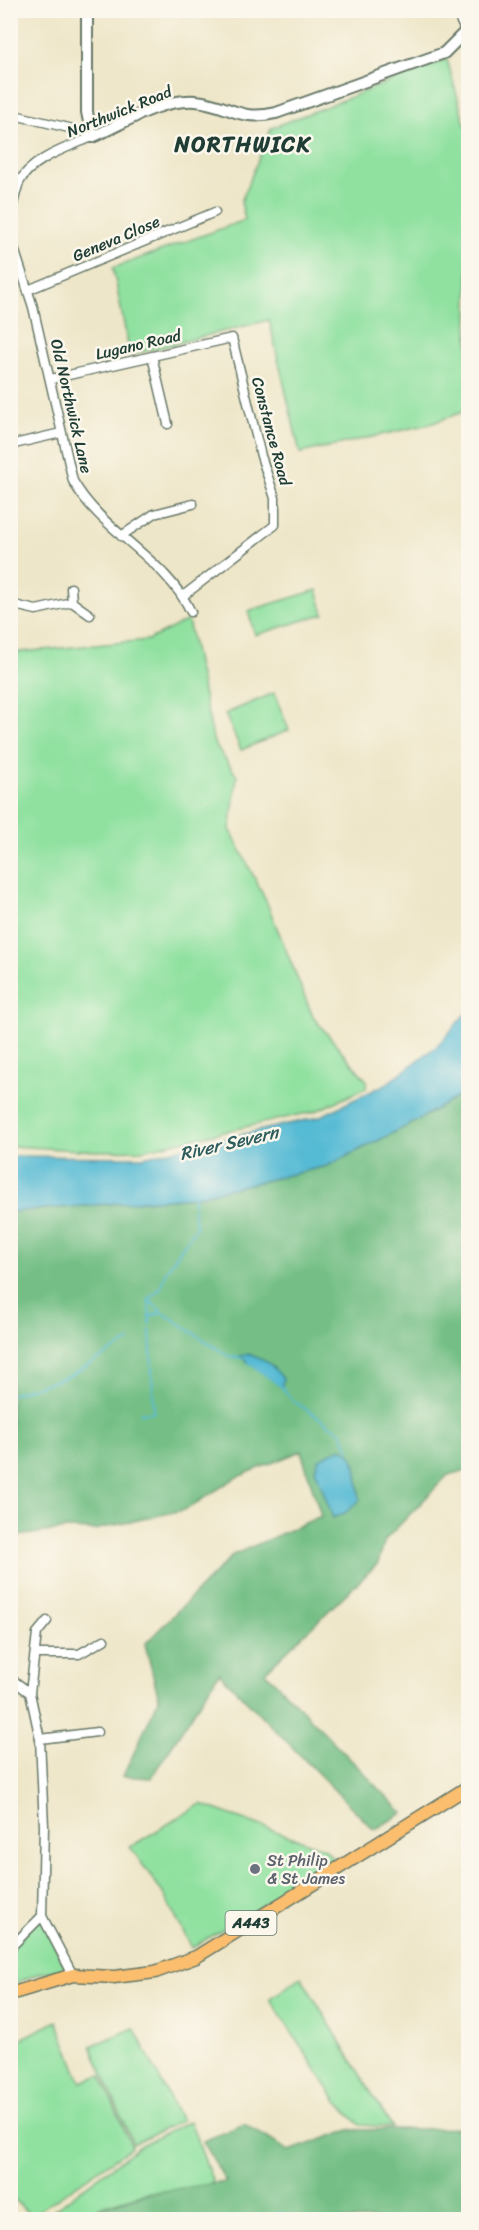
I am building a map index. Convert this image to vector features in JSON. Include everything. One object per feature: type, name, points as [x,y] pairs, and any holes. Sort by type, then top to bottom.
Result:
[{"type":"main road","name":"A443","points":[[10,1994],[73,1975],[114,1977],[155,1972],[196,1957],[468,1787]]},
{"type":"street","points":[[10,114],[91,135],[87,112],[87,10]]},
{"type":"street","points":[[456,10],[467,30]]},
{"type":"street","name":"Northwick Road","points":[[10,216],[20,182],[30,169],[91,135],[180,101],[198,101],[242,116],[259,117],[276,113],[444,53],[467,30]]},
{"type":"street","name":"Geneva Close","points":[[28,290],[215,212]]},
{"type":"street","name":"Old Northwick Lane","points":[[10,236],[28,290],[51,379],[73,481],[83,499],[169,578],[183,596],[191,612]]},
{"type":"street","points":[[10,269],[23,275]]},
{"type":"street","name":"Lugano Road","points":[[51,379],[232,338]]},
{"type":"street","name":"Constance Road","points":[[183,596],[275,525],[275,498],[261,456],[232,338]]},
{"type":"street","points":[[152,356],[168,424]]},
{"type":"street","points":[[10,445],[61,433]]},
{"type":"street","points":[[121,536],[154,514],[193,504]]},
{"type":"street","points":[[71,588],[72,602]]},
{"type":"street","points":[[10,604],[36,610],[72,602],[90,615]]},
{"type":"street","points":[[46,1621],[37,1633],[30,1693],[40,1739],[44,1826],[42,1916],[73,1975]]},
{"type":"street","points":[[36,1654],[79,1654],[104,1640]]},
{"type":"street","points":[[10,1678],[30,1693]]},
{"type":"street","points":[[40,1739],[97,1732]]},
{"type":"street","points":[[10,1948],[42,1916]]},
{"type":"green space","points":[[447,59],[465,125],[468,126],[468,410],[430,424],[300,453],[269,320],[130,355],[113,268],[245,220],[241,202],[271,128]]},
{"type":"green space","points":[[317,590],[324,614],[255,635],[248,611]]},
{"type":"green space","points":[[188,620],[214,743],[237,776],[230,829],[267,903],[313,1017],[367,1081],[366,1088],[316,1111],[142,1150],[97,1151],[11,1146],[11,653],[148,640]]},
{"type":"green space","points":[[274,693],[289,730],[241,750],[225,714]]},
{"type":"green space","points":[[468,1091],[468,1470],[448,1475],[385,1540],[378,1563],[265,1672],[403,1813],[374,1830],[219,1673],[151,1778],[123,1776],[159,1699],[145,1644],[233,1555],[321,1516],[301,1451],[235,1478],[187,1509],[94,1530],[67,1529],[18,1536],[11,1543],[11,1212],[194,1197],[327,1166],[409,1125]]},
{"type":"green space","points":[[201,1804],[325,1849],[335,1860],[192,1948],[161,1890],[130,1847]]},
{"type":"green space","points":[[42,1916],[66,1970],[40,1973],[11,1985],[10,1945]]},
{"type":"green space","points":[[301,1977],[392,2127],[360,2125],[337,2102],[270,1999]]},
{"type":"green space","points":[[57,2021],[81,2082],[101,2075],[132,2147],[31,2216],[11,2196],[11,2044]]},
{"type":"green space","points":[[134,2028],[181,2121],[133,2144],[91,2046]]},
{"type":"green space","points":[[190,2121],[213,2182],[207,2188],[150,2192],[104,2205],[79,2219],[40,2220],[140,2146]]},
{"type":"green space","points":[[244,2124],[289,2151],[349,2130],[468,2128],[468,2219],[298,2220],[279,2213],[266,2220],[79,2219],[114,2203],[150,2193],[226,2182],[203,2141]]},
{"type":"water","name":"River Severn","points":[[468,1011],[468,1091],[409,1125],[327,1166],[194,1197],[11,1212],[11,1156],[143,1157],[319,1117],[386,1084],[437,1046]]},
{"type":"water","points":[[249,1354],[269,1363],[283,1378],[282,1387],[240,1356]]},
{"type":"water","points":[[341,1448],[352,1456],[355,1462],[360,1500],[345,1513],[333,1518],[315,1469],[319,1459]]},
{"type":"waterway","points":[[150,1324],[149,1299],[160,1289],[166,1271],[197,1226],[194,1216],[194,1196]]},
{"type":"waterway","points":[[149,1300],[162,1312]]},
{"type":"waterway","points":[[149,1317],[162,1312],[228,1356],[242,1358]]},
{"type":"waterway","points":[[140,1413],[154,1412],[150,1330]]},
{"type":"waterway","points":[[10,1395],[69,1376],[130,1341]]},
{"type":"waterway","points":[[249,1363],[282,1387],[292,1400],[342,1433],[349,1450]]},
{"type":"waterway","points":[[266,2220],[279,2213],[299,2220]]},
{"type":"place","name":"St Philip & St James","points":[[255,1869]]},
{"type":"district","name":"NORTHWICK","points":[[243,144]]}]
